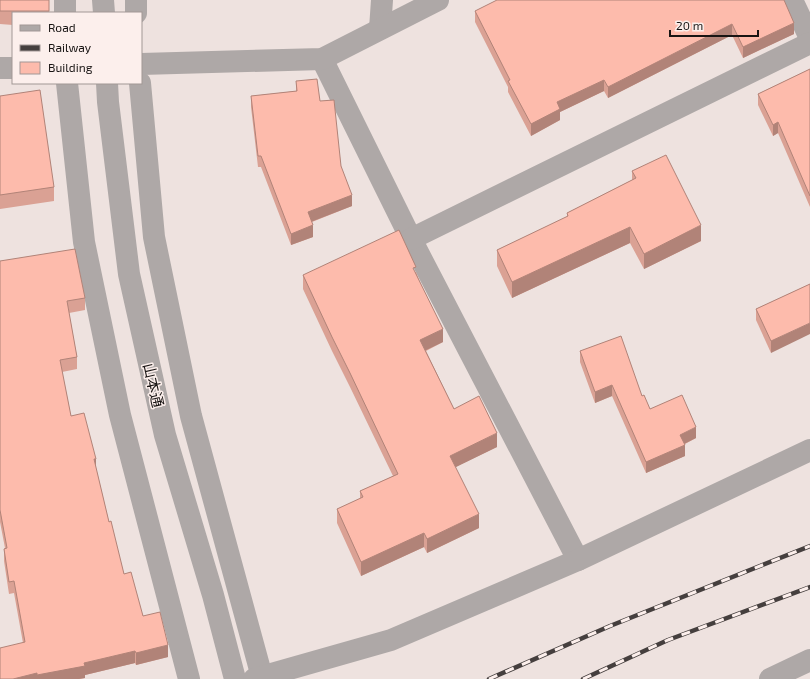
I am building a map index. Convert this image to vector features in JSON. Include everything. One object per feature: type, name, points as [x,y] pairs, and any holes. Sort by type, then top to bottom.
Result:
[{"type":"street","points":[[65,0],[65,12]]},
{"type":"street","points":[[103,0],[104,12]]},
{"type":"street","points":[[136,0],[136,12]]},
{"type":"street","points":[[380,29],[382,0]]},
{"type":"street","points":[[142,64],[322,59],[438,0]]},
{"type":"street","points":[[792,0],[810,38]]},
{"type":"street","points":[[411,240],[810,44]]},
{"type":"street","points":[[322,59],[411,240],[578,560]]},
{"type":"street","points":[[0,68],[12,68]]},
{"type":"street","points":[[67,84],[83,235],[87,257],[120,415],[189,679]]},
{"type":"street","name":"山本通","points":[[107,84],[128,274],[165,434],[213,596],[235,679]]},
{"type":"street","points":[[140,84],[154,237],[191,416],[258,678],[391,640],[578,560],[810,450]]},
{"type":"street","points":[[770,679],[810,660]]},
{"type":"building","points":[[0,0],[49,0],[49,11],[0,11]]},
{"type":"building","points":[[497,0],[784,0],[794,23],[743,47],[732,24],[608,87],[604,80],[557,102],[560,109],[531,124],[508,81],[510,80],[475,11]]},
{"type":"building","points":[[810,69],[810,196],[778,122],[773,125],[758,94]]},
{"type":"building","points":[[317,79],[320,101],[334,100],[341,166],[352,195],[308,212],[313,225],[291,234],[261,156],[258,156],[251,96],[297,91],[296,81]]},
{"type":"building","points":[[40,90],[54,187],[0,195],[0,96]]},
{"type":"building","points":[[666,155],[701,225],[644,254],[630,227],[512,282],[497,250],[568,216],[567,213],[636,178],[632,171]]},
{"type":"building","points":[[399,230],[416,267],[413,268],[443,329],[420,340],[454,409],[479,396],[497,433],[450,456],[479,514],[427,539],[424,533],[361,562],[337,509],[363,497],[360,491],[398,474],[303,275]]},
{"type":"building","points":[[75,249],[85,298],[67,301],[77,357],[60,360],[71,416],[84,413],[96,459],[94,459],[109,522],[111,521],[124,574],[131,572],[143,616],[160,612],[168,645],[84,663],[85,666],[37,675],[37,673],[13,679],[0,679],[0,648],[25,642],[14,581],[9,582],[4,549],[7,548],[0,510],[0,261]]},
{"type":"building","points":[[810,284],[810,323],[771,341],[756,309]]},
{"type":"building","points":[[621,336],[642,396],[644,395],[650,409],[682,395],[696,427],[680,435],[685,445],[646,462],[612,385],[595,392],[580,351]]},
{"type":"railway","points":[[489,679],[610,626],[810,546]]},
{"type":"railway","points":[[583,679],[668,640],[810,587]]}]
